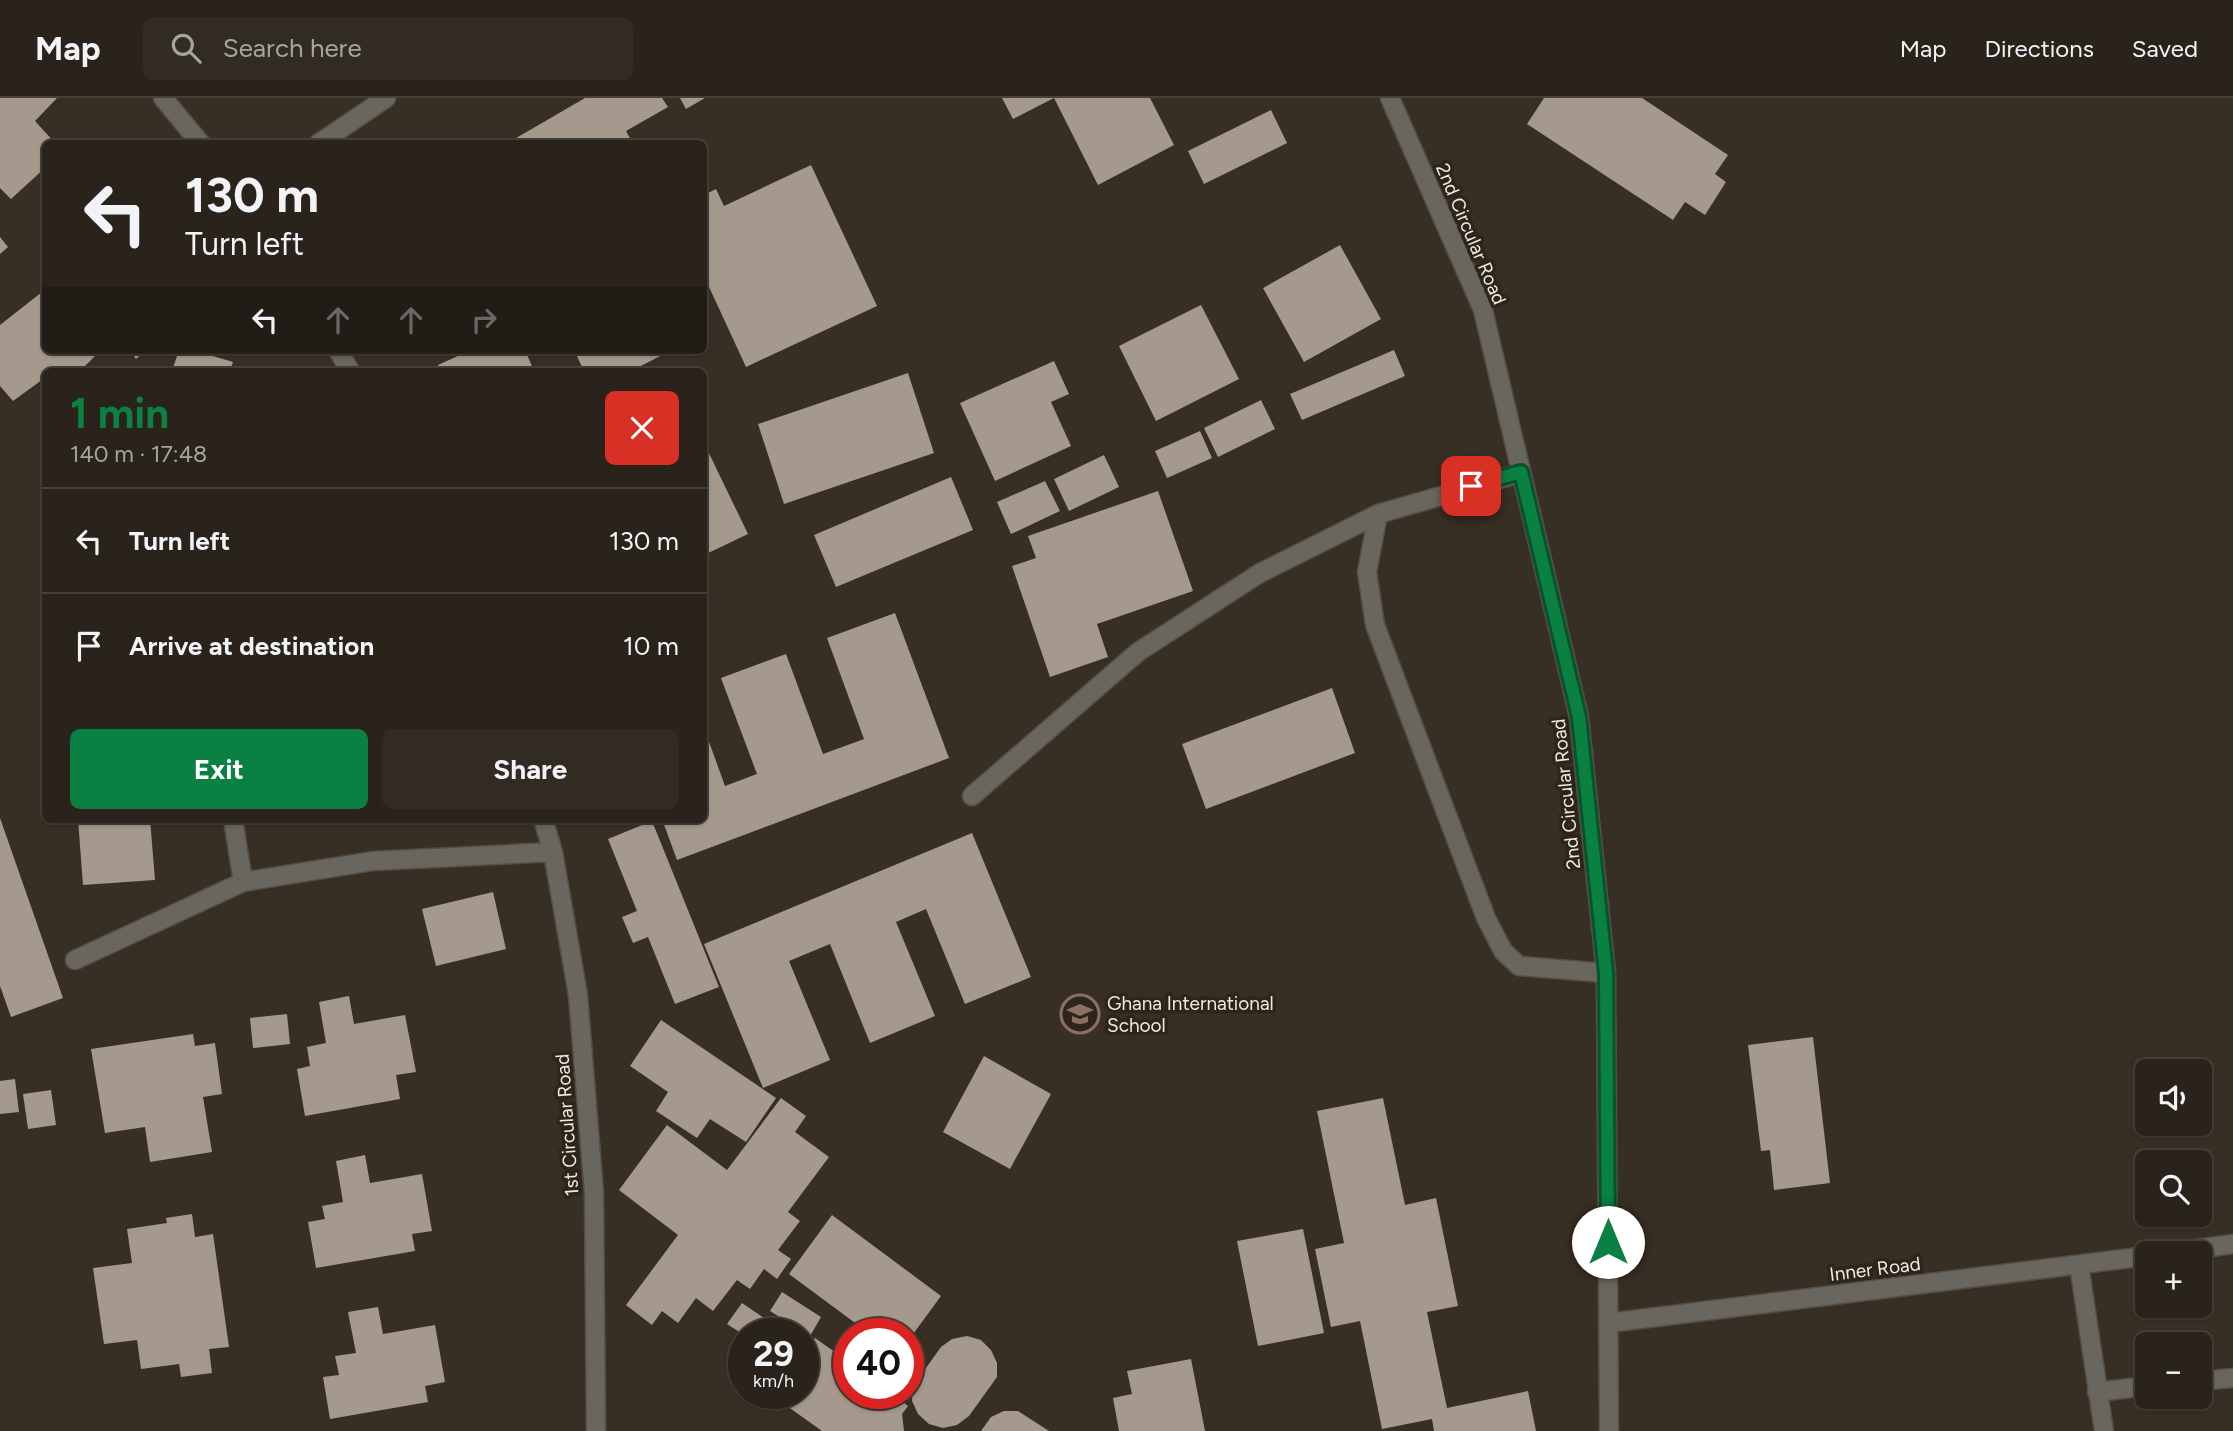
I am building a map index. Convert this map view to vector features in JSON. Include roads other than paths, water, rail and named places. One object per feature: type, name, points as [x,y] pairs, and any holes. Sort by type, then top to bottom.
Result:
[{"type":"street","points":[[163,98],[198,140]]},
{"type":"street","points":[[324,140],[386,98]]},
{"type":"street","name":"2nd Circular Road","points":[[1390,98],[1483,310],[1579,717],[1606,973],[1609,1431]]},
{"type":"street","points":[[972,796],[1138,652],[1260,573],[1378,514],[1521,472]]},
{"type":"street","points":[[1378,514],[1367,572],[1375,625],[1486,918],[1503,951],[1520,966],[1606,973]]},
{"type":"street","points":[[234,823],[243,882]]},
{"type":"street","name":"1st Circular Road","points":[[544,823],[553,852],[578,995],[594,1193],[596,1431]]},
{"type":"street","points":[[75,960],[243,882],[373,860],[553,852]]},
{"type":"street","points":[[2212,1247],[2233,1244]]},
{"type":"street","name":"Inner Road","points":[[1608,1322],[2135,1258]]},
{"type":"street","points":[[2080,1265],[2104,1431]]},
{"type":"street","points":[[2212,1380],[2233,1378]]},
{"type":"street","points":[[2097,1392],[2135,1388]]},
{"type":"place","name":"Ghana International School","points":[[1080,1014]]}]
